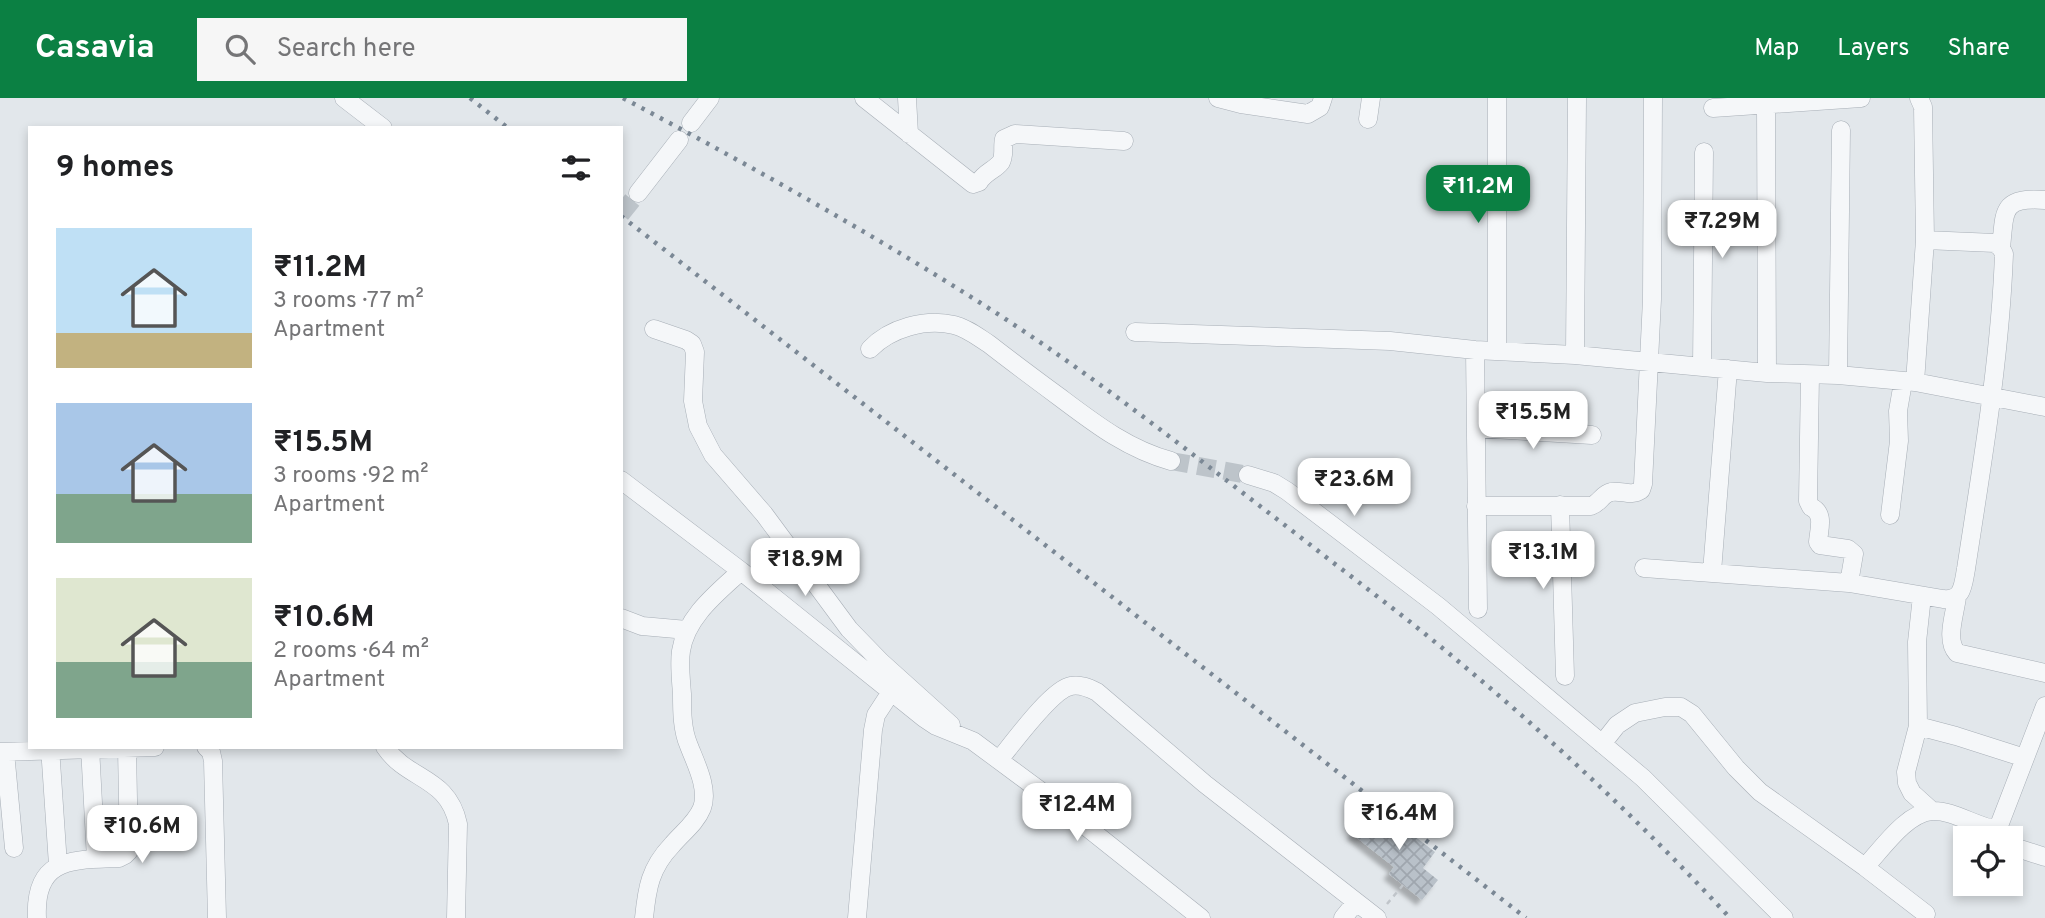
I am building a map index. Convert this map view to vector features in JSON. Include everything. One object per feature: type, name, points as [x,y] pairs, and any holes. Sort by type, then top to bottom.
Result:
[{"type":"street","points":[[344,98],[380,126]]},
{"type":"street","points":[[691,123],[710,98]]},
{"type":"street","points":[[864,98],[972,184],[976,184],[999,164],[1004,139],[1009,135],[1124,141]]},
{"type":"street","points":[[907,98],[909,134]]},
{"type":"street","points":[[1218,98],[1308,114],[1320,107],[1323,98]]},
{"type":"street","points":[[1368,119],[1371,98]]},
{"type":"street","points":[[1497,98],[1497,351]]},
{"type":"street","points":[[1575,355],[1577,98]]},
{"type":"street","points":[[1476,506],[1591,506],[1598,504],[1609,492],[1630,495],[1641,490],[1652,299],[1653,98]]},
{"type":"street","points":[[1713,108],[1861,98]]},
{"type":"street","points":[[1890,515],[1899,441],[1898,411],[1909,382],[1925,240],[1923,107],[1919,98]]},
{"type":"street","points":[[1766,105],[1768,373]]},
{"type":"street","points":[[1838,375],[1841,130]]},
{"type":"street","points":[[638,193],[679,140]]},
{"type":"street","points":[[1702,368],[1704,152]]},
{"type":"street","points":[[1644,568],[1850,583],[1951,600],[1957,597],[1962,591],[1966,569],[1992,397],[2001,310],[2004,254],[2001,247],[2005,213],[2011,204],[2020,199],[2045,200]]},
{"type":"street","points":[[1925,240],[1995,243],[2001,247]]},
{"type":"street","points":[[870,349],[890,333],[937,323],[955,325],[989,344],[1105,431],[1151,456],[1171,461]]},
{"type":"street","points":[[654,330],[692,344],[695,352],[693,401],[698,426],[713,455],[764,514],[849,629],[961,735]]},
{"type":"street","points":[[1135,332],[1364,340],[1475,350],[1575,355],[1768,373],[1838,375],[1909,382],[2045,407]]},
{"type":"street","points":[[1475,350],[1478,609]]},
{"type":"street","points":[[1712,572],[1728,369]]},
{"type":"street","points":[[1810,375],[1808,501],[1820,516],[1820,545],[1848,549],[1854,554],[1850,583]]},
{"type":"street","points":[[1476,428],[1592,435]]},
{"type":"street","points":[[1248,475],[1274,482],[1438,606],[1643,778],[1784,918]]},
{"type":"street","points":[[623,482],[741,571],[936,726],[973,741],[1054,801],[1201,918]]},
{"type":"street","points":[[1560,505],[1565,676]]},
{"type":"street","points":[[644,918],[648,884],[657,864],[690,827],[703,807],[703,788],[685,737],[682,709],[681,652],[687,630],[704,606],[741,571]]},
{"type":"street","points":[[1922,596],[1917,642],[1918,726],[1906,772],[1912,793],[1932,811]]},
{"type":"street","points":[[1957,597],[1951,641],[1952,648],[1957,653],[2045,673]]},
{"type":"street","points":[[623,619],[642,625],[687,630]]},
{"type":"street","points":[[999,760],[1054,694],[1070,686],[1084,686],[1097,692],[1205,784],[1377,918]]},
{"type":"street","points":[[857,918],[873,730],[876,715],[891,692]]},
{"type":"street","points":[[1602,744],[1617,725],[1635,713],[1665,706],[1681,707],[1692,714],[1736,768],[1760,792],[1866,867],[1926,914]]},
{"type":"street","points":[[1999,826],[2045,706]]},
{"type":"street","points":[[1918,726],[2025,758]]},
{"type":"street","points":[[50,749],[58,865]]},
{"type":"street","points":[[91,749],[96,859]]},
{"type":"street","points":[[15,848],[2,752],[127,749],[128,851],[119,858],[72,861],[58,865],[48,874],[39,889],[37,918]]},
{"type":"street","points":[[208,749],[213,761],[217,918]]},
{"type":"street","points":[[386,749],[394,760],[431,783],[447,797],[455,809],[458,824],[456,918]]},
{"type":"street","points":[[1866,867],[1899,829],[1916,816],[1932,811],[1984,826]]},
{"type":"street","points":[[2023,850],[2045,857]]},
{"type":"street","points":[[1343,918],[1356,902]]},
{"type":"path","points":[[1390,901],[1403,885]]},
{"type":"building","points":[[1379,809],[1435,852],[1423,868],[1438,880],[1422,900],[1389,874],[1394,867],[1352,834],[1363,821],[1367,824]]},
{"type":"tunnel","points":[[623,212],[638,193]]},
{"type":"tunnel","points":[[1171,461],[1248,475]]},
{"type":"railway","points":[[470,98],[505,126]]},
{"type":"railway","points":[[623,98],[892,248],[1020,329],[1141,415],[1400,614],[1497,694],[1617,803],[1730,918]]},
{"type":"railway","points":[[623,218],[1526,918]]}]
